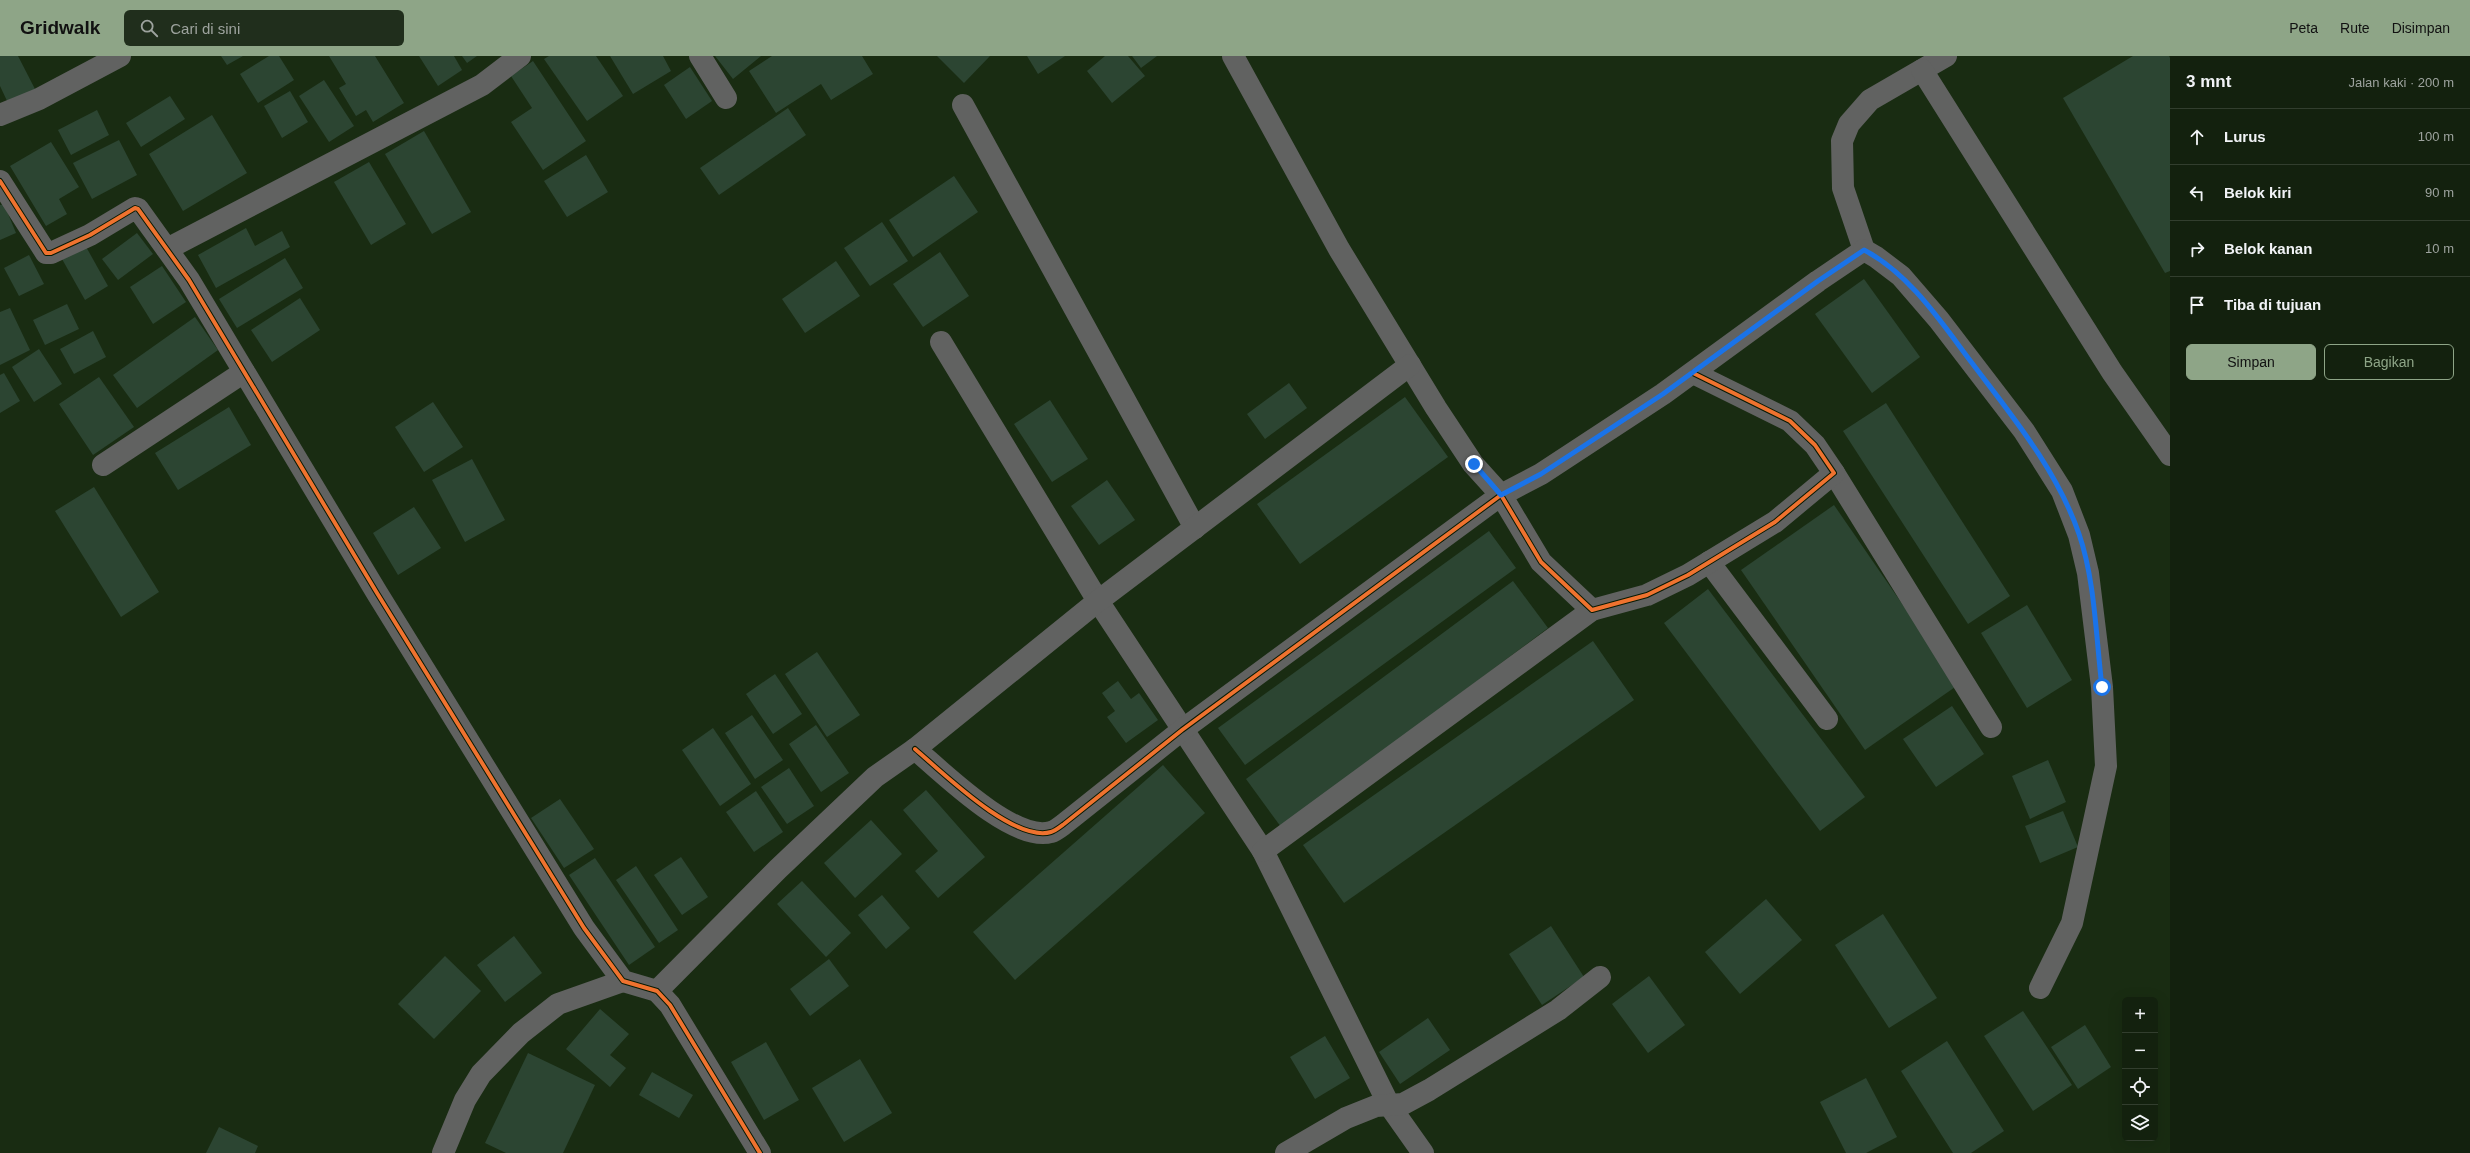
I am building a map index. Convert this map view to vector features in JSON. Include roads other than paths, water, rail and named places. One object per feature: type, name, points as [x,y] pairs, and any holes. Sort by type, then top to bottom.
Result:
[{"type":"street","points":[[0,115],[39,99],[120,56]]},
{"type":"street","points":[[167,249],[482,85],[520,56]]},
{"type":"street","points":[[700,56],[726,98]]},
{"type":"street","points":[[1233,56],[1339,249],[1436,408],[1474,464],[1501,495],[1541,562],[1592,610]]},
{"type":"street","points":[[1946,56],[1870,100],[1849,124],[1842,141],[1843,188],[1864,250],[1901,276],[1939,320],[2024,431],[2062,491],[2079,535],[2088,574],[2102,687],[2106,766],[2072,923],[2040,988]]},
{"type":"street","points":[[1922,70],[2112,372],[2170,455]]},
{"type":"street","points":[[963,105],[1196,528]]},
{"type":"street","points":[[0,180],[46,253],[51,253],[90,234],[135,208],[138,209],[189,280],[377,593],[580,922],[623,980],[657,991],[670,1005],[760,1153]]},
{"type":"street","points":[[915,749],[990,813],[1025,830],[1050,833],[1064,824],[1182,730],[1501,495],[1541,474],[1692,373],[1818,281],[1864,250]]},
{"type":"street","points":[[941,342],[1098,601],[1182,730],[1264,851],[1389,1105],[1423,1153]]},
{"type":"street","points":[[657,991],[778,869],[875,777],[915,749],[1098,601],[1410,364]]},
{"type":"street","points":[[103,465],[244,372]]},
{"type":"street","points":[[1692,373],[1790,421],[1815,445],[1834,473],[1991,727]]},
{"type":"street","points":[[1264,851],[1592,610],[1647,595],[1709,562],[1775,522],[1834,473]]},
{"type":"street","points":[[1709,562],[1827,719]]},
{"type":"street","points":[[1286,1153],[1346,1118],[1376,1106],[1403,1104],[1429,1090],[1558,1010],[1600,977]]},
{"type":"street","points":[[443,1153],[465,1100],[481,1074],[521,1033],[558,1004],[623,980]]}]
